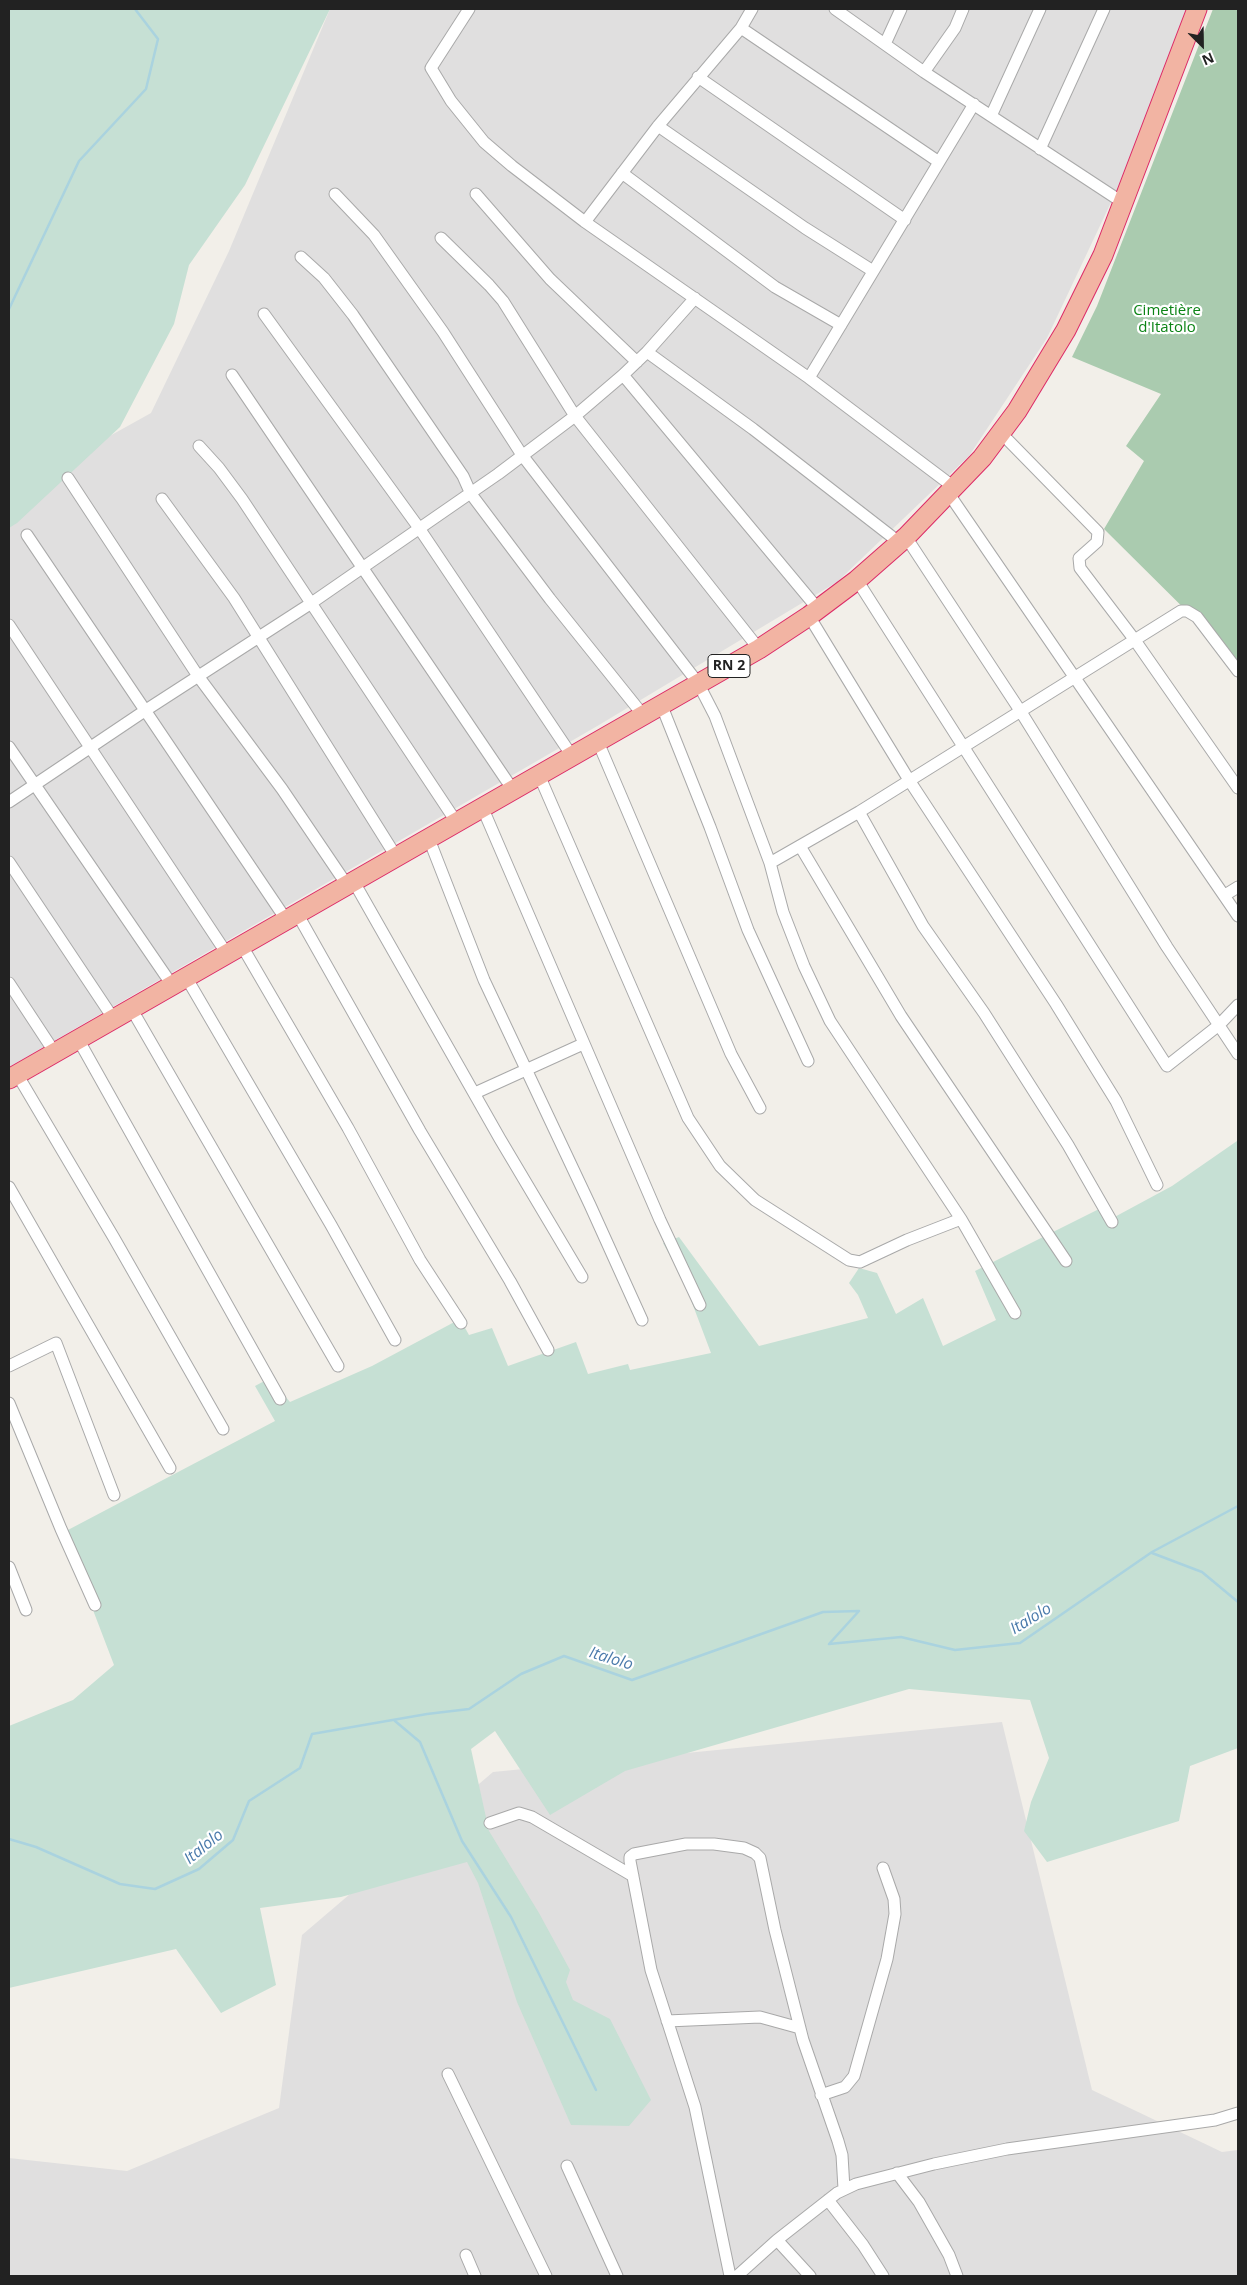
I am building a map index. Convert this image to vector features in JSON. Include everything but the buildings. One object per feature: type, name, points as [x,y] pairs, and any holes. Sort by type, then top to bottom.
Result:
[{"type":"highway","name":"RN 2","points":[[13,1077],[113,1018],[484,808],[598,742],[642,714],[759,649],[814,613],[857,580],[903,540],[952,491],[1001,433],[1032,388],[1070,322],[1099,263],[1197,9]]},
{"type":"street","points":[[469,9],[431,68],[460,112],[484,142],[585,222],[809,378],[952,491],[1238,916]]},
{"type":"street","points":[[585,222],[658,126],[741,28],[752,9]]},
{"type":"street","points":[[835,9],[924,72],[1122,202]]},
{"type":"street","points":[[885,44],[901,9]]},
{"type":"street","points":[[924,72],[955,28],[963,9]]},
{"type":"street","points":[[991,116],[1040,9]]},
{"type":"street","points":[[1040,149],[1104,9]]},
{"type":"street","points":[[741,28],[939,162]]},
{"type":"street","points":[[698,78],[905,220]]},
{"type":"street","points":[[809,378],[974,104]]},
{"type":"street","points":[[658,126],[806,228],[873,271]]},
{"type":"street","points":[[622,173],[775,286],[841,325]]},
{"type":"street","points":[[335,194],[374,235],[443,332],[522,455],[698,683],[714,716],[770,862],[782,912],[804,966],[830,1020],[961,1219],[1016,1313]]},
{"type":"street","points":[[476,194],[550,279],[637,362]]},
{"type":"street","points":[[441,238],[503,301],[575,416],[759,649]]},
{"type":"street","points":[[302,257],[324,278],[354,315],[462,476],[471,494],[550,599],[642,714]]},
{"type":"street","points":[[9,802],[146,710],[310,604],[362,566],[471,494],[575,416],[623,375],[647,352],[695,298]]},
{"type":"street","points":[[264,314],[419,528],[572,756]]},
{"type":"street","points":[[647,352],[903,540],[1021,712],[1167,947],[1238,1054]]},
{"type":"street","points":[[232,375],[513,790]]},
{"type":"street","points":[[623,375],[814,613],[909,780],[1076,1036],[1116,1101],[1157,1185]]},
{"type":"street","points":[[1001,433],[1098,532],[1097,542],[1079,558],[1078,563],[1134,639],[1238,788]]},
{"type":"street","points":[[199,446],[219,468],[242,499],[457,823]]},
{"type":"street","points":[[68,478],[198,676],[350,884],[582,1277]]},
{"type":"street","points":[[162,499],[234,598],[397,858]]},
{"type":"street","points":[[27,535],[146,710],[292,918],[510,1281],[548,1350]]},
{"type":"street","points":[[857,580],[1167,1066],[1219,1025],[1238,1005]]},
{"type":"street","points":[[770,862],[859,812],[963,745],[1021,712],[1176,614],[1187,611],[1197,617],[1238,671]]},
{"type":"street","points":[[9,625],[90,747],[235,950],[348,1128],[420,1260],[461,1323]]},
{"type":"street","points":[[661,704],[710,827],[748,930],[808,1061]]},
{"type":"street","points":[[598,742],[731,1054],[760,1108]]},
{"type":"street","points":[[9,747],[35,786],[179,981],[331,1224],[395,1340]]},
{"type":"street","points":[[539,775],[688,1118],[720,1166],[756,1200],[849,1260],[860,1262],[907,1240],[961,1219]]},
{"type":"street","points":[[484,808],[583,1044],[660,1220],[700,1305]]},
{"type":"street","points":[[859,812],[924,926],[984,1013],[1063,1136],[1112,1222]]},
{"type":"street","points":[[429,839],[484,980],[524,1070],[590,1205],[642,1320]]},
{"type":"street","points":[[800,846],[901,1016],[1066,1261]]},
{"type":"street","points":[[9,862],[113,1018]]},
{"type":"street","points":[[1225,895],[1238,887]]},
{"type":"street","points":[[9,983],[55,1053]]},
{"type":"street","points":[[131,1008],[338,1366]]},
{"type":"street","points":[[78,1039],[280,1399]]},
{"type":"street","points":[[475,1094],[583,1044]]},
{"type":"street","points":[[13,1077],[114,1238],[224,1429]]},
{"type":"street","points":[[9,1187],[170,1468]]},
{"type":"street","points":[[9,1366],[56,1343],[114,1494]]},
{"type":"street","points":[[9,1403],[60,1529],[95,1604]]},
{"type":"street","points":[[9,1567],[26,1610]]},
{"type":"street","points":[[490,1823],[519,1813],[532,1818],[633,1876]]},
{"type":"street","points":[[730,2276],[694,2107],[652,1970],[630,1857],[634,1854],[686,1844],[714,1844],[744,1848],[755,1853],[763,1864],[775,1930],[800,2028],[838,2141],[844,2188]]},
{"type":"street","points":[[821,2095],[845,2087],[854,2076],[887,1959],[895,1914],[894,1899],[883,1868]]},
{"type":"street","points":[[667,2021],[760,2017],[800,2028]]},
{"type":"street","points":[[448,2074],[546,2276]]},
{"type":"street","points":[[737,2276],[777,2240],[844,2188],[897,2173],[1007,2149],[1215,2120],[1238,2113]]},
{"type":"street","points":[[567,2166],[616,2276]]},
{"type":"street","points":[[897,2173],[920,2202],[949,2255],[957,2276]]},
{"type":"street","points":[[828,2200],[863,2245],[883,2276]]},
{"type":"street","points":[[777,2240],[810,2276]]},
{"type":"street","points":[[466,2255],[475,2276]]},
{"type":"shaded area","points":[[330,9],[1190,9],[1131,160],[1047,338],[969,456],[837,582],[599,725],[9,1067],[9,492],[151,413],[229,251]]},
{"type":"shaded area","points":[[1002,1722],[1092,2090],[1222,2152],[1238,2150],[1238,2276],[9,2276],[9,2158],[127,2171],[279,2108],[302,1935],[493,1772]]},
{"type":"green space","points":[[9,9],[330,9],[245,185],[189,265],[174,324],[120,427],[17,523],[9,528]]},
{"type":"green space","name":"Cimetière d'Itatolo","points":[[1213,9],[1238,9],[1238,662],[1104,529],[1144,461],[1126,446],[1161,394],[1072,357],[1097,306]]},
{"type":"green space","points":[[1237,1141],[1238,1748],[1190,1766],[1179,1821],[1047,1862],[1024,1831],[1031,1802],[1049,1758],[1030,1700],[909,1689],[625,1771],[550,1815],[495,1731],[471,1749],[489,1831],[539,1913],[570,1970],[566,1982],[573,2000],[610,2019],[651,2100],[629,2126],[571,2125],[517,2002],[478,1883],[467,1862],[341,1897],[260,1908],[276,1985],[221,2013],[176,1949],[9,1988],[9,1726],[73,1700],[114,1665],[75,1563],[66,1531],[275,1421],[255,1386],[270,1378],[290,1402],[372,1366],[460,1319],[469,1335],[492,1328],[508,1366],[576,1342],[588,1374],[628,1364],[630,1370],[711,1353],[683,1279],[663,1243],[679,1237],[759,1346],[868,1318],[858,1295],[849,1283],[859,1268],[877,1273],[896,1314],[923,1298],[943,1346],[996,1320],[975,1271],[1099,1209],[1109,1220],[1172,1186]]},
{"type":"waterway","points":[[9,309],[79,161],[146,89],[158,39],[135,9]]},
{"type":"waterway","name":"Italolo","points":[[9,1839],[36,1847],[120,1884],[155,1889],[199,1869],[233,1840],[249,1801],[300,1768],[312,1734],[427,1714],[469,1709],[521,1674],[564,1656],[632,1680],[823,1612],[859,1611],[829,1644],[901,1637],[955,1650],[1020,1643],[1152,1552],[1238,1506]]},
{"type":"waterway","points":[[1152,1553],[1202,1572],[1238,1602]]},
{"type":"waterway","points":[[395,1721],[420,1742],[462,1841],[511,1917],[596,2090]]}]
